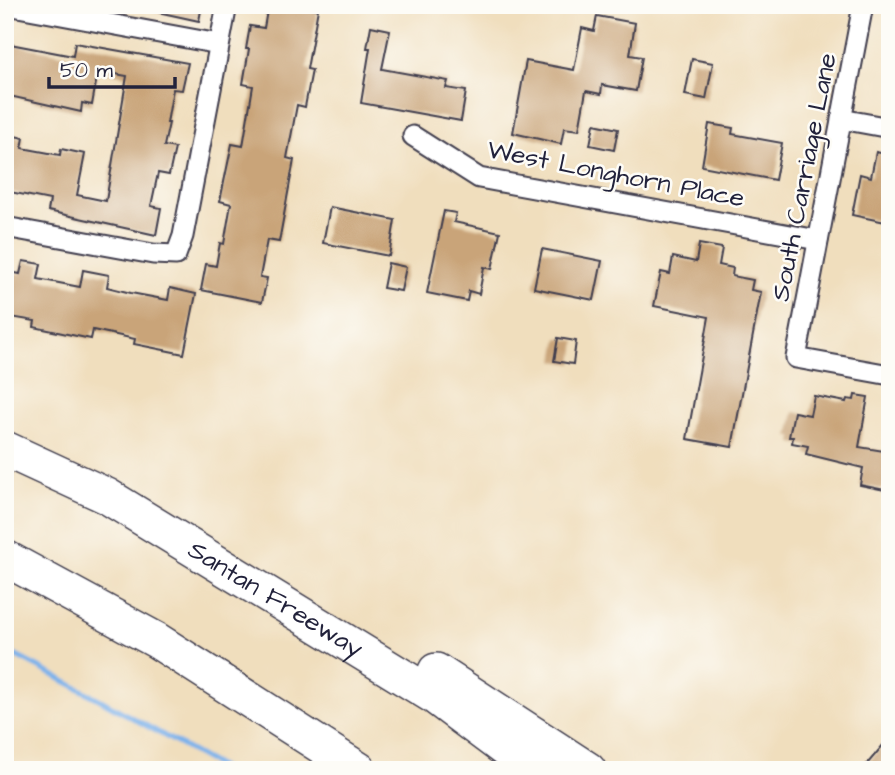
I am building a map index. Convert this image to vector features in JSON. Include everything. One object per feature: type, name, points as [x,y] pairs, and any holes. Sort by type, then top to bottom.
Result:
[{"type":"highway","name":"Santan Freeway","points":[[5,449],[107,496],[434,696],[533,770]]},
{"type":"highway","points":[[107,496],[418,659],[588,770]]},
{"type":"highway","points":[[5,558],[156,640],[354,767]]},
{"type":"street","points":[[6,5],[219,44]]},
{"type":"street","points":[[5,227],[153,254],[176,255],[183,236],[227,5]]},
{"type":"street","name":"South Carriage Lane","points":[[863,5],[796,358],[890,375]]},
{"type":"street","points":[[841,119],[882,126]]},
{"type":"street","name":"West Longhorn Place","points":[[414,136],[479,178],[818,240]]},
{"type":"building","points":[[154,5],[202,5],[199,21],[153,11]]},
{"type":"building","points":[[268,5],[298,5],[318,9],[307,69],[312,70],[305,107],[297,105],[287,158],[294,160],[279,242],[267,240],[260,277],[267,278],[262,302],[201,290],[206,264],[216,266],[220,243],[224,244],[231,204],[220,201],[232,144],[243,146],[253,86],[243,84],[250,26],[264,28]]},
{"type":"building","points":[[597,16],[635,23],[630,55],[642,57],[636,91],[602,85],[601,94],[586,91],[579,130],[564,128],[561,144],[513,133],[526,61],[574,70],[582,28],[594,31]]},
{"type":"building","points":[[371,26],[390,30],[382,69],[448,81],[446,88],[466,91],[461,121],[361,103]]},
{"type":"building","points":[[5,43],[73,56],[75,43],[188,63],[182,90],[173,89],[167,123],[164,146],[175,148],[169,175],[158,173],[151,206],[161,208],[156,235],[48,211],[50,200],[5,191],[5,134],[24,138],[22,148],[60,155],[61,149],[85,154],[77,195],[106,201],[127,76],[98,71],[92,105],[82,103],[81,112],[5,95]]},
{"type":"building","points":[[692,59],[713,63],[706,99],[685,95]]},
{"type":"building","points":[[594,124],[618,129],[614,150],[590,145]]},
{"type":"building","points":[[709,124],[733,128],[732,134],[782,143],[775,180],[702,166]]},
{"type":"building","points":[[876,152],[890,155],[890,223],[852,215],[860,174],[871,177]]},
{"type":"building","points":[[330,207],[395,220],[389,256],[323,243]]},
{"type":"building","points":[[444,211],[456,213],[454,222],[500,232],[492,269],[484,267],[479,294],[469,291],[467,301],[427,293]]},
{"type":"building","points":[[699,244],[722,248],[719,265],[733,268],[732,276],[753,280],[751,290],[761,292],[732,447],[687,439],[709,317],[654,306],[661,272],[670,274],[673,257],[696,262]]},
{"type":"building","points":[[542,249],[602,261],[594,300],[534,288]]},
{"type":"building","points":[[23,261],[41,264],[38,279],[80,287],[83,270],[109,275],[107,287],[131,293],[168,300],[170,288],[196,294],[184,354],[134,344],[135,339],[93,330],[91,339],[34,327],[35,321],[5,316],[5,271],[20,274]]},
{"type":"building","points":[[388,263],[406,267],[401,291],[383,288]]},
{"type":"building","points":[[558,338],[576,341],[573,364],[554,361]]},
{"type":"building","points":[[855,395],[868,397],[859,447],[890,452],[885,490],[860,485],[863,468],[806,454],[808,446],[792,443],[793,437],[789,437],[794,412],[810,415],[814,396],[846,402],[847,399],[854,400]]},
{"type":"building","points":[[890,737],[890,770],[862,770]]},
{"type":"waterway","points":[[5,650],[225,770]]}]
